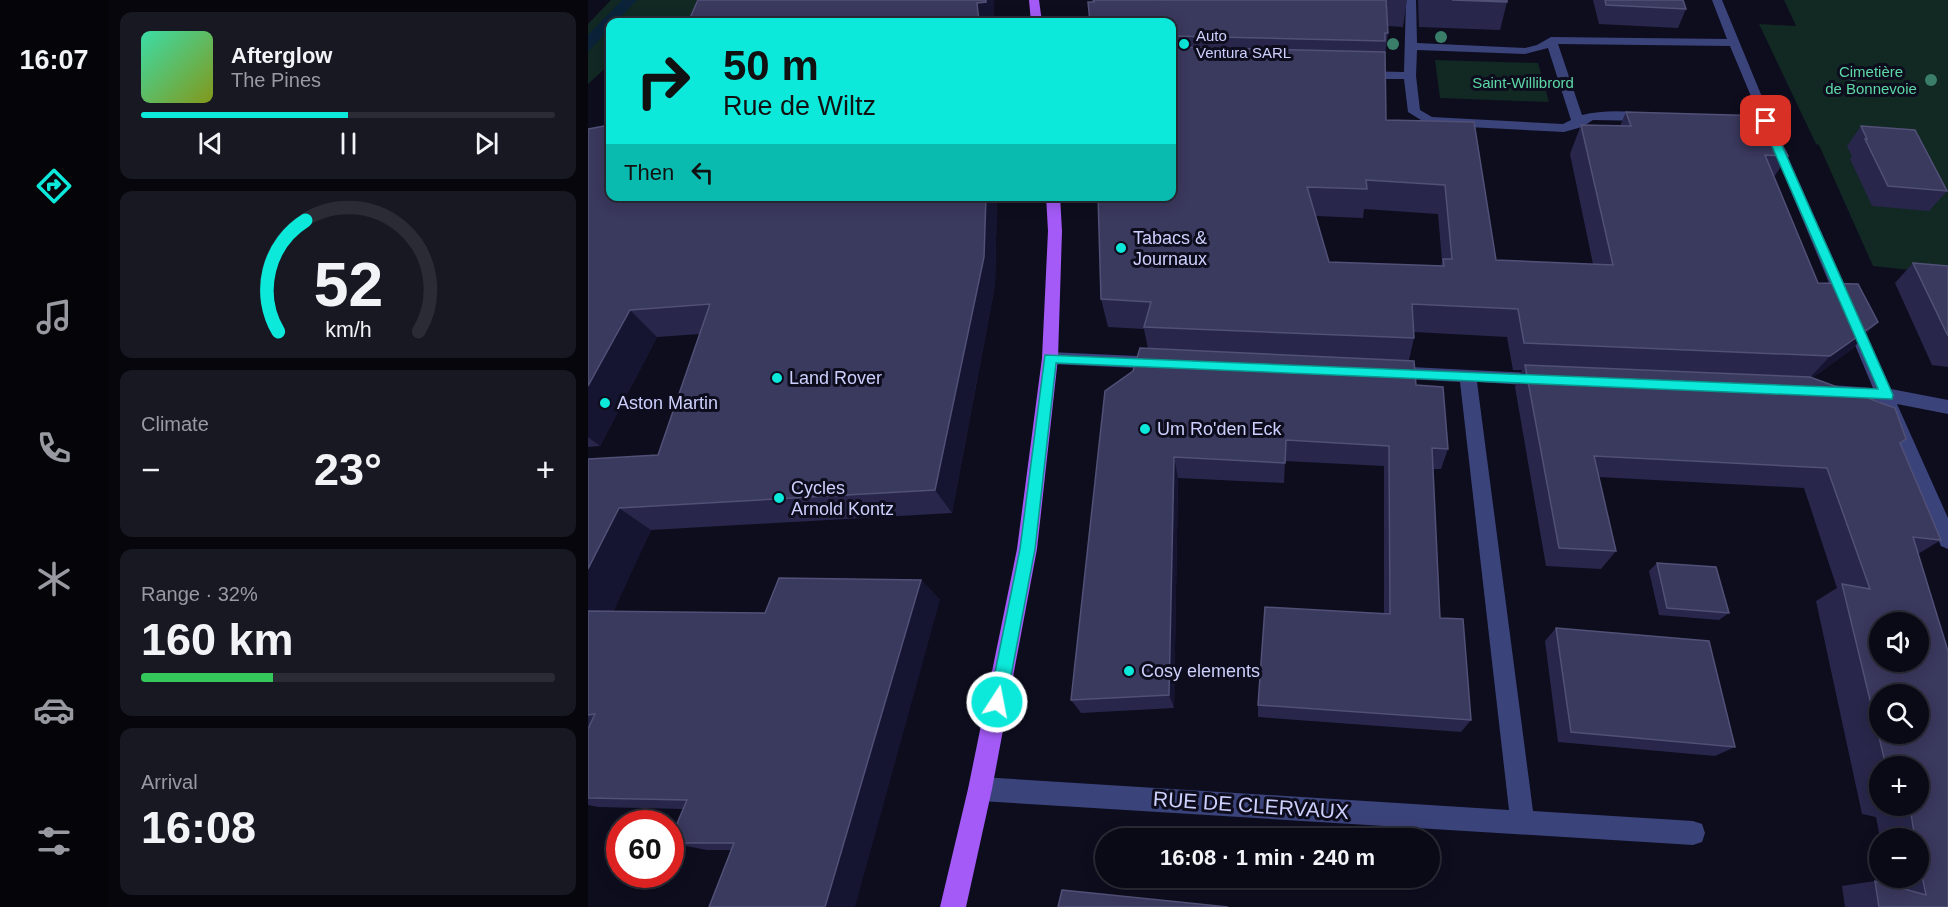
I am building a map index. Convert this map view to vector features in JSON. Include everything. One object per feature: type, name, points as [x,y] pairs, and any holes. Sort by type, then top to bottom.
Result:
[{"type":"main road","points":[[1034,0],[1036,18]]},
{"type":"main road","points":[[953,907],[980,789],[1027,549],[1050,358],[1055,231],[1053,201]]},
{"type":"street","points":[[1411,0],[1412,107],[1420,118],[1429,121],[1563,128],[1578,124],[1584,118],[1599,116],[1657,118]]},
{"type":"street","points":[[1718,0],[1766,121],[1887,395],[1948,540]]},
{"type":"street","points":[[1411,46],[1525,51],[1551,40],[1736,43]]},
{"type":"street","points":[[1551,40],[1578,124]]},
{"type":"street","points":[[1351,75],[1410,76]]},
{"type":"street","points":[[1746,120],[1766,121]]},
{"type":"street","points":[[1050,358],[1176,363]]},
{"type":"street","points":[[1375,372],[1564,380]]},
{"type":"street","points":[[1468,375],[1522,822]]},
{"type":"street","points":[[1815,392],[1887,395],[1948,407]]},
{"type":"street","name":"RUE DE CLERVAUX","points":[[980,789],[1693,833]]},
{"type":"green space","points":[[611,0],[699,0],[688,18],[606,18],[606,68],[588,84],[588,24]]},
{"type":"green space","name":"Cimetière de Bonnevoie","points":[[1784,0],[1948,0],[1948,274],[1873,266],[1819,145],[1816,144],[1759,24],[1796,26]]},
{"type":"green space","name":"Saint-Willibrord","points":[[1435,60],[1538,63],[1549,102],[1440,98]]},
{"type":"water","points":[[622,0],[637,0],[620,18],[606,18],[606,32],[588,52],[588,35]]},
{"type":"building","points":[[698,0],[986,0],[986,2],[977,3],[979,18],[690,18]]},
{"type":"building","points":[[1093,0],[1386,0],[1388,33],[1385,33],[1385,41],[1176,36],[1176,18],[1090,18],[1088,2],[1094,2]]},
{"type":"building","points":[[1452,0],[1507,0],[1507,2]]},
{"type":"building","points":[[1605,0],[1683,0],[1686,9],[1606,5]]},
{"type":"building","points":[[1176,47],[1385,52],[1386,120],[1474,122],[1496,260],[1613,265],[1581,125],[1631,126],[1626,112],[1767,116],[1788,156],[1765,155],[1818,283],[1858,284],[1878,322],[1830,356],[1524,343],[1518,309],[1412,304],[1414,338],[1144,327],[1151,302],[1101,299],[1098,201],[1176,201]],"holes":[[[1366,180],[1445,185],[1452,259],[1443,259],[1444,266],[1329,262],[1307,187],[1367,189]]]},
{"type":"building","points":[[606,126],[606,201],[986,201],[984,257],[935,490],[619,508],[588,569],[588,459],[658,455],[710,304],[630,310],[588,386],[588,129]]},
{"type":"building","points":[[1861,126],[1915,130],[1947,191],[1888,186]]},
{"type":"building","points":[[1913,263],[1948,266],[1948,336]]},
{"type":"building","points":[[1140,348],[1414,361],[1416,385],[1443,387],[1448,449],[1432,448],[1440,618],[1463,619],[1471,720],[1258,705],[1265,607],[1390,614],[1389,446],[1286,440],[1285,463],[1174,457],[1169,695],[1071,700],[1105,391],[1133,371]]},
{"type":"building","points":[[1525,365],[1810,377],[1895,408],[1906,439],[1900,443],[1941,540],[1913,537],[1948,651],[1948,907],[1879,907],[1876,888],[1900,888],[1926,895],[1925,888],[1929,888],[1929,828],[1913,828],[1911,816],[1929,816],[1929,756],[1884,756],[1881,744],[1929,744],[1929,684],[1869,684],[1869,696],[1842,584],[1870,589],[1827,468],[1594,456],[1616,551],[1559,548]]},
{"type":"building","points":[[1657,563],[1716,567],[1729,613],[1667,608]]},
{"type":"building","points":[[779,578],[921,580],[825,907],[709,907],[734,843],[684,843],[683,810],[687,800],[588,798],[588,729],[595,714],[588,715],[588,611],[765,613]]},
{"type":"building","points":[[1556,628],[1709,641],[1735,747],[1571,732]]},
{"type":"building","points":[[1062,890],[1228,907],[1058,907]]},
{"type":"place","name":"Auto Ventura SARL","points":[[1184,44]]},
{"type":"place","name":"Tabacs & Journaux","points":[[1121,248]]},
{"type":"place","name":"Land Rover","points":[[777,378]]},
{"type":"place","name":"Aston Martin","points":[[605,403]]},
{"type":"place","name":"Um Ro'den Eck","points":[[1145,429]]},
{"type":"place","name":"Cycles Arnold Kontz","points":[[779,498]]},
{"type":"place","name":"Cosy elements","points":[[1129,671]]},
{"type":"route","points":[[997,702],[1027,549],[1050,358],[1887,395],[1766,121]]}]
